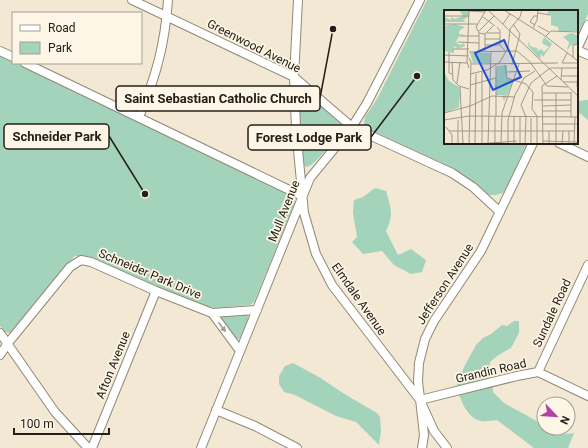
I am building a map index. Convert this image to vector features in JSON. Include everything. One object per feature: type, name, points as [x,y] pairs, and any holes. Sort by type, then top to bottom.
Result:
[{"type":"street","name":"Greenwood Avenue","points":[[132,0],[294,77],[352,127],[452,173],[472,187],[500,212]]},
{"type":"street","points":[[139,117],[156,73],[163,48],[168,0]]},
{"type":"street","name":"Elmdale Avenue","points":[[298,0],[294,77],[296,129],[306,224],[323,270],[345,304],[420,400],[434,431],[447,448]]},
{"type":"street","name":"Mull Avenue","points":[[201,448],[310,178],[352,127],[374,90],[420,0]]},
{"type":"street","points":[[578,47],[588,25]]},
{"type":"street","points":[[578,50],[588,55]]},
{"type":"street","points":[[0,51],[12,57]]},
{"type":"street","points":[[27,64],[302,196]]},
{"type":"street","name":"Jefferson Avenue","points":[[422,448],[424,435],[418,381],[419,363],[425,339],[434,321],[481,251],[533,144]]},
{"type":"street","points":[[561,144],[588,157]]},
{"type":"street","name":"Schneider Park Drive","points":[[8,343],[70,267],[81,260],[91,262],[212,314],[257,310]]},
{"type":"street","name":"Sundale Road","points":[[538,372],[588,264]]},
{"type":"street","name":"Afton Avenue","points":[[92,448],[156,291]]},
{"type":"street","points":[[212,314],[240,351]]},
{"type":"street","points":[[0,333],[55,412],[88,448]]},
{"type":"street","points":[[0,355],[8,343]]},
{"type":"street","name":"Grandin Road","points":[[420,400],[538,372],[588,396]]},
{"type":"street","points":[[216,410],[255,426],[297,448]]},
{"type":"green space","points":[[427,0],[588,0],[588,14],[578,35],[578,10],[444,10],[444,144],[527,144],[503,193],[489,195],[459,172],[368,129],[364,124],[365,117],[377,99]]},
{"type":"green space","points":[[0,55],[12,61],[12,64],[19,64],[293,195],[295,200],[294,205],[254,302],[250,305],[215,308],[209,307],[157,287],[95,259],[87,256],[75,256],[11,333],[5,332],[0,326]]},
{"type":"green space","points":[[307,94],[343,124],[337,135],[322,155],[307,167],[303,165],[298,99]]},
{"type":"green space","points":[[588,100],[588,120],[578,112],[578,101]]},
{"type":"green space","points":[[375,188],[386,191],[391,216],[386,231],[398,255],[411,249],[426,260],[422,272],[411,274],[394,265],[382,251],[363,254],[352,242],[357,237],[353,213],[354,200],[363,197]]},
{"type":"green space","points":[[246,314],[248,316],[248,321],[240,339],[235,339],[218,317],[220,316]]},
{"type":"green space","points":[[514,321],[519,321],[519,333],[511,348],[490,362],[489,372],[492,380],[493,392],[504,403],[536,421],[536,436],[573,436],[568,448],[534,448],[497,420],[481,421],[471,416],[462,402],[456,387],[464,367],[476,345],[483,338],[491,334],[502,325],[507,326]]},
{"type":"green space","points":[[293,363],[319,377],[377,413],[380,417],[381,431],[379,445],[356,422],[336,416],[295,395],[284,392],[279,384],[279,376],[285,366]]},
{"type":"place","name":"Saint Sebastian Catholic Church","points":[[333,29]]},
{"type":"place","name":"Forest Lodge Park","points":[[417,76]]},
{"type":"place","name":"Schneider Park","points":[[145,194]]}]
